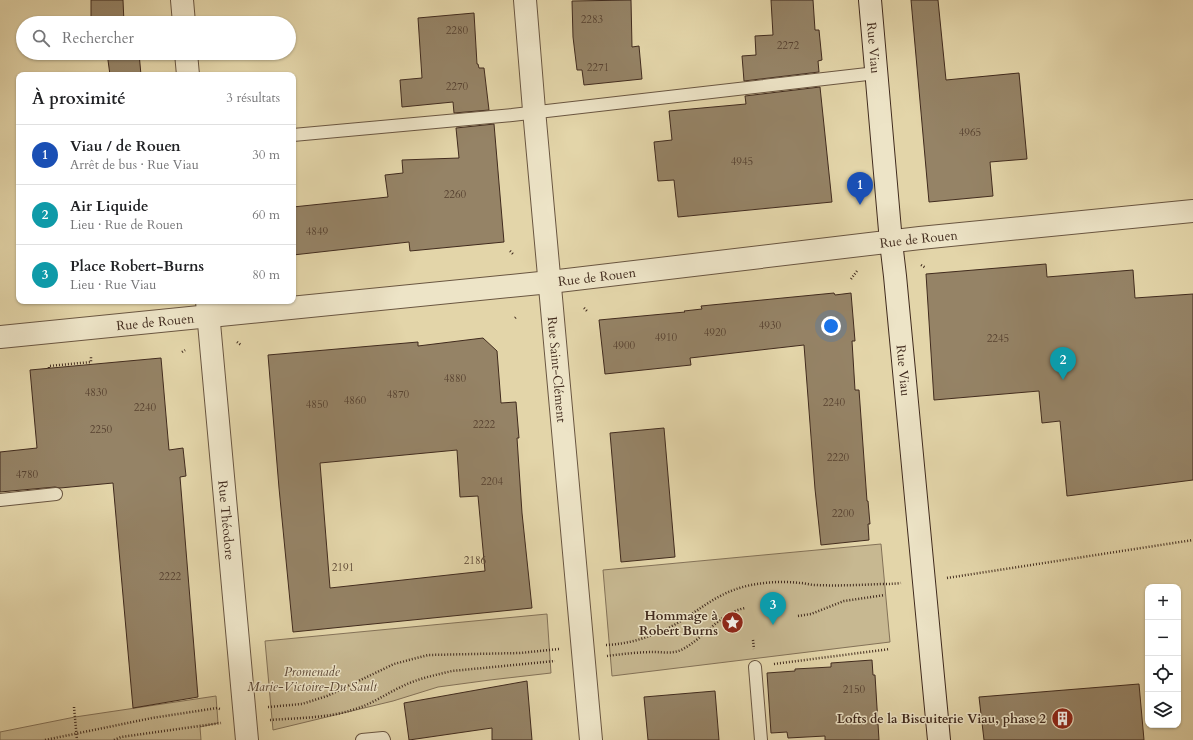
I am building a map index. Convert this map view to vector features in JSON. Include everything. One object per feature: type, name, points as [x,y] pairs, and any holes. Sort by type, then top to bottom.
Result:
[{"type":"street","points":[[182,0],[183,16]]},
{"type":"street","name":"Rue Saint-Clément","points":[[525,0],[591,740]]},
{"type":"street","name":"Rue Viau","points":[[870,0],[891,242],[940,740]]},
{"type":"street","points":[[187,60],[188,72]]},
{"type":"street","name":"Rue de Rouen","points":[[296,302],[550,282],[891,242],[1193,211]]},
{"type":"street","name":"Rue de Rouen","points":[[0,337],[207,309],[271,304]]},
{"type":"street","name":"Rue Théodore","points":[[207,309],[247,740]]},
{"type":"lane","points":[[296,135],[534,112],[876,73]]},
{"type":"lane","points":[[0,500],[56,494]]},
{"type":"lane","points":[[755,667],[761,740]]},
{"type":"lane","points":[[362,740],[383,738],[384,740]]},
{"type":"path","points":[[921,265],[926,268]]},
{"type":"path","points":[[850,279],[858,269]]},
{"type":"path","points":[[584,308],[587,311]]},
{"type":"path","points":[[237,342],[241,345]]},
{"type":"path","points":[[48,361],[49,367],[91,362],[90,356]]},
{"type":"path","points":[[606,644],[629,642],[669,628],[726,592],[751,585],[780,582],[813,585],[860,585],[925,581],[1193,540]]},
{"type":"path","points":[[798,616],[811,614],[844,602],[885,595]]},
{"type":"path","points":[[607,656],[679,651],[690,645],[732,612],[745,608]]},
{"type":"path","points":[[772,664],[890,649]]},
{"type":"path","points":[[264,707],[302,704],[326,696],[394,664],[428,655],[520,653],[555,650]]},
{"type":"path","points":[[264,720],[331,715],[352,710],[379,699],[405,685],[437,674],[452,671],[555,661]]},
{"type":"path","points":[[74,707],[77,740]]},
{"type":"path","points":[[45,740],[152,718],[217,708],[223,709]]},
{"type":"path","points":[[114,740],[121,737],[224,723]]},
{"type":"green space","points":[[881,544],[890,642],[612,676],[603,570]]},
{"type":"green space","name":"Promenade Marie-Victoire-Du Sault","points":[[547,614],[551,673],[438,687],[393,701],[273,730],[265,641]]},
{"type":"green space","name":"Promenade Marie-Victoire-Du Sault","points":[[216,696],[218,723],[200,727],[201,740],[0,740],[0,732],[75,717]]},
{"type":"building","points":[[91,0],[123,0],[124,16],[91,16]]},
{"type":"building","points":[[631,0],[632,47],[639,46],[642,79],[584,85],[582,70],[577,70],[573,37],[572,1]]},
{"type":"building","points":[[771,0],[813,0],[815,30],[819,30],[822,60],[818,61],[819,72],[744,81],[742,56],[756,55],[755,36],[773,35]]},
{"type":"building","points":[[911,0],[938,0],[946,80],[1019,73],[1027,159],[990,162],[993,196],[929,202]]},
{"type":"building","points":[[474,13],[477,64],[479,68],[484,68],[489,110],[454,113],[453,102],[402,107],[400,80],[422,78],[418,18]]},
{"type":"building","points":[[108,60],[140,60],[141,72],[110,72]]},
{"type":"building","points":[[820,87],[832,202],[678,217],[674,180],[658,181],[654,142],[672,140],[669,111],[746,104],[745,96]]},
{"type":"building","points":[[494,124],[504,242],[410,251],[409,242],[296,255],[296,207],[388,197],[385,175],[403,173],[402,160],[459,158],[456,128]]},
{"type":"building","points":[[1046,264],[1047,277],[1133,270],[1135,298],[1193,294],[1193,480],[1067,496],[1060,421],[1042,423],[1039,391],[934,400],[926,274]]},
{"type":"building","points":[[834,293],[835,295],[851,293],[855,341],[852,341],[855,390],[859,390],[870,524],[868,524],[869,540],[821,545],[815,489],[804,345],[690,358],[691,365],[605,374],[599,320],[685,312],[684,311],[702,309],[701,306]]},
{"type":"building","points":[[483,338],[497,351],[501,403],[516,402],[522,513],[532,608],[293,632],[268,355],[418,342],[418,346]],"holes":[[[457,450],[460,497],[478,496],[485,571],[330,588],[320,463]]]},
{"type":"building","points":[[161,358],[169,450],[183,448],[186,476],[180,477],[198,697],[133,708],[113,483],[0,492],[0,452],[37,448],[30,370]]},
{"type":"building","points":[[664,428],[675,557],[621,562],[610,433]]},
{"type":"building","points":[[872,660],[873,675],[875,675],[879,740],[825,740],[825,736],[788,738],[787,732],[771,733],[767,673],[795,671],[795,669],[831,667],[831,663]]},
{"type":"building","points":[[527,681],[532,740],[492,740],[492,728],[409,740],[404,703]]},
{"type":"building","name":"Lofts de la Biscuiterie Viau, phase 2","points":[[1139,684],[1144,740],[984,740],[979,697]]},
{"type":"building","points":[[715,691],[719,740],[648,740],[644,697]]},
{"type":"place","name":"Viau / de Rouen","points":[[860,205]]},
{"type":"place","name":"Air Liquide","points":[[1063,380]]},
{"type":"place","name":"Hommage à Robert Burns","points":[[733,622]]},
{"type":"place","name":"Place Robert-Burns","points":[[773,625]]},
{"type":"place","name":"Lofts de la Biscuiterie Viau, phase 2","points":[[1062,718]]}]
